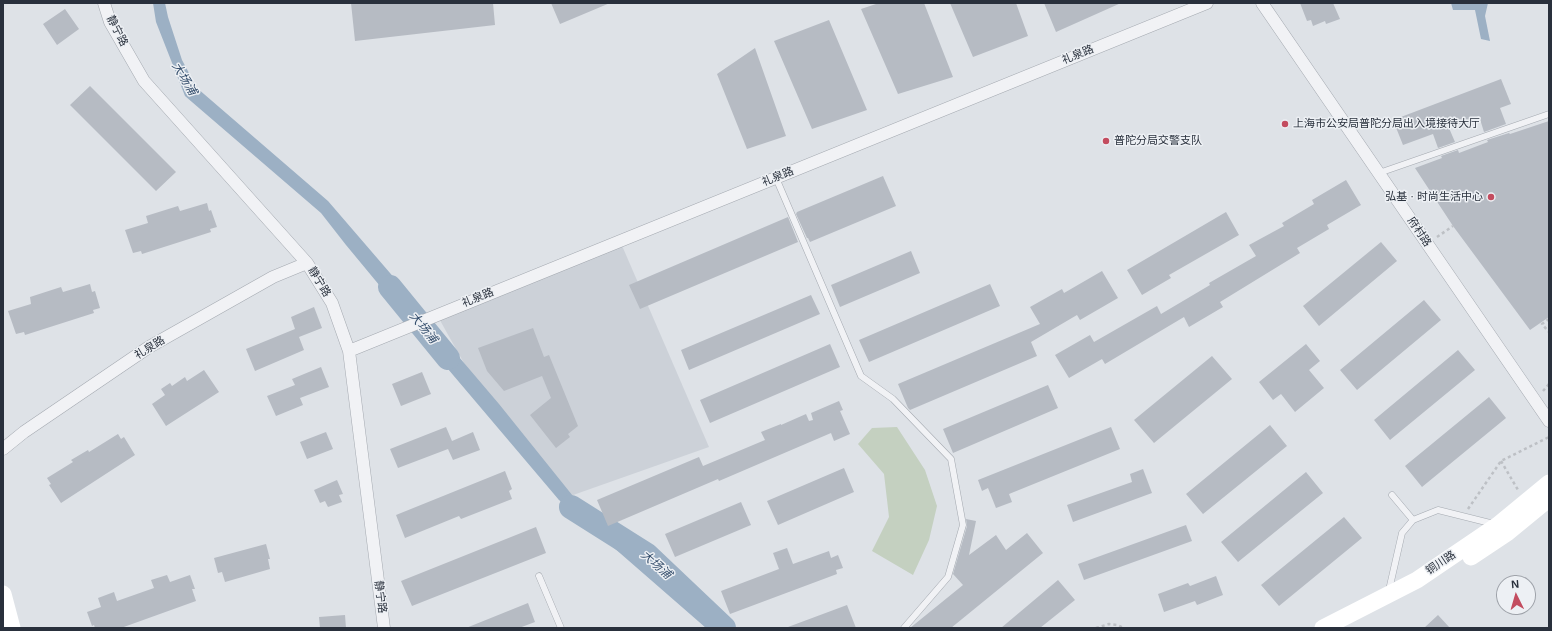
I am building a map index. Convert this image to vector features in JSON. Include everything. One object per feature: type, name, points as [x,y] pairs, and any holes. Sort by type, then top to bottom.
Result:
[{"type":"main road","name":"铜川路","points":[[1323,628],[1417,580],[1498,524],[1549,483]]},
{"type":"main road","name":"铜川路","points":[[1346,628],[1423,588],[1507,533],[1549,498]]},
{"type":"main road","points":[[3,594],[12,628]]},
{"type":"street","name":"静宁路","points":[[104,3],[110,22],[144,81],[308,262],[332,303],[349,350],[384,628]]},
{"type":"street","name":"礼泉路","points":[[349,350],[1207,3]]},
{"type":"street","name":"府村路","points":[[1262,3],[1549,421]]},
{"type":"street","name":"礼泉路","points":[[3,449],[24,432],[149,347],[273,277],[308,262]]},
{"type":"lane","points":[[1379,173],[1549,114]]},
{"type":"lane","points":[[776,178],[861,376],[893,399],[951,459],[963,525],[948,578],[904,628]]},
{"type":"lane","points":[[1392,495],[1413,520]]},
{"type":"lane","points":[[1388,595],[1402,533],[1413,520],[1438,510],[1498,524]]},
{"type":"lane","points":[[539,576],[561,628]]},
{"type":"path","points":[[1427,243],[1453,226]]},
{"type":"path","points":[[1549,319],[1542,324],[1549,332]]},
{"type":"path","points":[[1463,516],[1502,461],[1549,437]]},
{"type":"path","points":[[1502,461],[1526,502]]},
{"type":"path","points":[[1096,628],[1109,624],[1124,628]]},
{"type":"shaded area","points":[[620,241],[709,447],[559,500],[488,406],[437,315]]},
{"type":"green space","points":[[897,427],[925,470],[937,506],[929,540],[913,575],[872,551],[889,517],[884,474],[858,444],[872,428]]},
{"type":"water","points":[[153,3],[165,3],[182,60],[197,88],[328,201],[421,309],[404,315],[321,213],[185,96],[156,22]]},
{"type":"water","points":[[1451,3],[1488,3],[1485,16],[1490,41],[1481,39],[1475,10],[1453,10]]},
{"type":"water","points":[[436,330],[499,404],[593,521],[647,555],[724,628],[706,628],[559,500],[420,336]]},
{"type":"building","points":[[351,3],[493,3],[495,25],[355,41]]},
{"type":"building","points":[[551,3],[610,3],[560,24]]},
{"type":"building","points":[[879,3],[924,3],[953,77],[898,94],[861,9]]},
{"type":"building","points":[[950,3],[1016,3],[1028,36],[973,57]]},
{"type":"building","points":[[1044,3],[1121,3],[1056,32]]},
{"type":"building","points":[[1300,3],[1333,3],[1340,19],[1326,24],[1325,21],[1313,26],[1311,20],[1307,21]]},
{"type":"building","points":[[65,9],[79,29],[57,45],[43,24]]},
{"type":"building","points":[[829,20],[867,110],[812,129],[774,41]]},
{"type":"building","points":[[755,48],[786,136],[747,149],[717,74]]},
{"type":"building","points":[[1501,79],[1511,104],[1500,108],[1506,124],[1484,132],[1479,116],[1449,128],[1455,142],[1438,148],[1433,134],[1403,145],[1393,120]]},
{"type":"building","points":[[90,86],[176,172],[156,191],[70,105]]},
{"type":"building","name":"弘基 · 时尚生活中心","points":[[1549,121],[1549,317],[1530,330],[1453,226],[1415,168],[1442,158],[1441,156],[1458,150],[1459,153],[1488,142],[1487,140]]},
{"type":"building","points":[[883,176],[896,206],[810,242],[796,214],[797,212]]},
{"type":"building","points":[[1346,180],[1361,205],[1327,225],[1329,229],[1297,248],[1300,253],[1220,302],[1223,307],[1189,327],[1184,317],[1105,364],[1102,359],[1069,378],[1055,355],[1090,335],[1094,342],[1157,306],[1161,314],[1210,285],[1209,283],[1256,256],[1249,245],[1284,226],[1282,223],[1314,204],[1312,200]]},
{"type":"building","points":[[207,203],[209,211],[211,210],[217,227],[210,229],[211,232],[142,254],[141,251],[133,253],[125,230],[148,223],[146,216],[178,206],[180,211]]},
{"type":"building","points":[[1226,212],[1239,235],[1169,275],[1171,278],[1142,295],[1127,270]]},
{"type":"building","points":[[788,217],[798,242],[640,309],[629,285]]},
{"type":"building","points":[[1381,242],[1397,261],[1319,326],[1303,306]]},
{"type":"building","points":[[911,251],[920,273],[840,307],[831,285]]},
{"type":"building","points":[[1102,271],[1118,298],[1080,320],[1077,315],[1031,342],[1037,356],[910,410],[908,408],[898,384],[1040,324],[1030,307],[1062,289],[1064,293]]},
{"type":"building","points":[[90,284],[92,292],[95,291],[100,308],[93,310],[94,313],[25,335],[24,332],[16,334],[8,311],[31,304],[30,297],[61,287],[63,292]]},
{"type":"building","points":[[990,284],[1000,306],[869,362],[859,340]]},
{"type":"building","points":[[811,295],[820,314],[689,370],[681,350]]},
{"type":"building","points":[[1424,300],[1441,320],[1357,390],[1340,370]]},
{"type":"building","points":[[314,307],[322,328],[299,337],[304,350],[255,371],[246,349],[295,329],[291,317]]},
{"type":"building","points":[[533,328],[544,357],[549,355],[578,426],[568,434],[570,437],[556,448],[530,415],[551,398],[542,376],[504,391],[487,371],[478,348]]},
{"type":"building","points":[[830,344],[840,367],[710,423],[700,400]]},
{"type":"building","points":[[1306,344],[1320,361],[1309,370],[1324,388],[1295,412],[1281,394],[1273,400],[1259,382]]},
{"type":"building","points":[[1458,350],[1475,370],[1390,440],[1374,420]]},
{"type":"building","points":[[1212,356],[1232,379],[1154,443],[1134,420]]},
{"type":"building","points":[[321,367],[329,387],[300,398],[303,405],[276,416],[267,396],[295,385],[292,379]]},
{"type":"building","points":[[204,370],[219,392],[166,426],[152,404],[165,395],[161,389],[170,383],[172,386],[185,377],[187,381]]},
{"type":"building","points":[[422,372],[431,394],[401,406],[392,384]]},
{"type":"building","points":[[1048,385],[1058,408],[953,453],[943,429]]},
{"type":"building","points":[[1489,397],[1506,418],[1422,487],[1405,466]]},
{"type":"building","points":[[839,401],[843,410],[840,411],[850,434],[834,441],[831,433],[608,526],[597,500],[699,457],[703,466],[765,440],[761,432],[806,414],[809,421],[813,420],[811,413]]},
{"type":"building","points":[[1270,425],[1287,446],[1203,514],[1186,494]]},
{"type":"building","points":[[446,427],[452,441],[473,432],[480,450],[453,460],[448,449],[398,468],[390,449]]},
{"type":"building","points":[[1111,427],[1120,449],[1009,494],[1012,502],[996,508],[988,488],[982,491],[978,480]]},
{"type":"building","points":[[326,432],[333,449],[307,459],[300,442]]},
{"type":"building","points":[[118,434],[121,439],[124,437],[135,455],[61,503],[49,485],[51,484],[47,478],[73,462],[71,460],[88,450],[89,452]]},
{"type":"building","points":[[844,468],[854,492],[778,525],[767,501]]},
{"type":"building","points":[[1143,469],[1152,493],[1073,522],[1067,505],[1132,482],[1130,474]]},
{"type":"building","points":[[505,471],[512,489],[509,491],[512,499],[461,519],[459,516],[405,538],[396,515]]},
{"type":"building","points":[[1306,472],[1323,493],[1238,562],[1221,542]]},
{"type":"building","points":[[337,480],[343,494],[339,495],[342,502],[328,507],[325,501],[320,503],[314,490]]},
{"type":"building","points":[[741,502],[751,525],[675,557],[665,534]]},
{"type":"building","points":[[1344,517],[1362,538],[1279,606],[1261,585]]},
{"type":"building","points":[[966,519],[976,521],[969,555],[996,535],[1006,550],[1027,533],[1043,553],[951,628],[910,628],[963,585],[953,574],[967,526]]},
{"type":"building","points":[[1186,525],[1192,541],[1084,580],[1078,564]]},
{"type":"building","points":[[536,527],[546,553],[412,606],[401,581]]},
{"type":"building","points":[[266,544],[270,559],[268,559],[270,569],[225,582],[222,572],[218,573],[214,558]]},
{"type":"building","points":[[787,548],[793,564],[829,551],[831,558],[838,555],[843,568],[836,570],[837,574],[730,614],[721,591],[779,569],[773,553]]},
{"type":"building","points":[[167,575],[170,582],[190,575],[195,589],[192,589],[196,601],[121,628],[95,628],[94,625],[92,626],[87,612],[101,607],[98,598],[114,592],[117,601],[154,588],[151,580]]},
{"type":"building","points":[[1216,576],[1223,595],[1197,605],[1195,601],[1164,612],[1158,594],[1188,583],[1190,586]]},
{"type":"building","points":[[1058,580],[1075,600],[1040,628],[1001,628]]},
{"type":"building","points":[[528,603],[535,622],[519,628],[466,628]]},
{"type":"building","points":[[847,605],[856,628],[788,628],[788,627]]},
{"type":"building","points":[[345,615],[346,628],[320,628],[319,617]]},
{"type":"building","points":[[1438,615],[1450,628],[1424,628]]},
{"type":"waterway","name":"大场浦","points":[[390,287],[448,358]]},
{"type":"waterway","name":"大场浦","points":[[571,507],[647,555],[724,628]]},
{"type":"place","name":"上海市公安局普陀分局出入境接待大厅","points":[[1285,124]]},
{"type":"place","name":"普陀分局交警支队","points":[[1106,141]]},
{"type":"place","name":"弘基 · 时尚生活中心","points":[[1491,197]]}]
